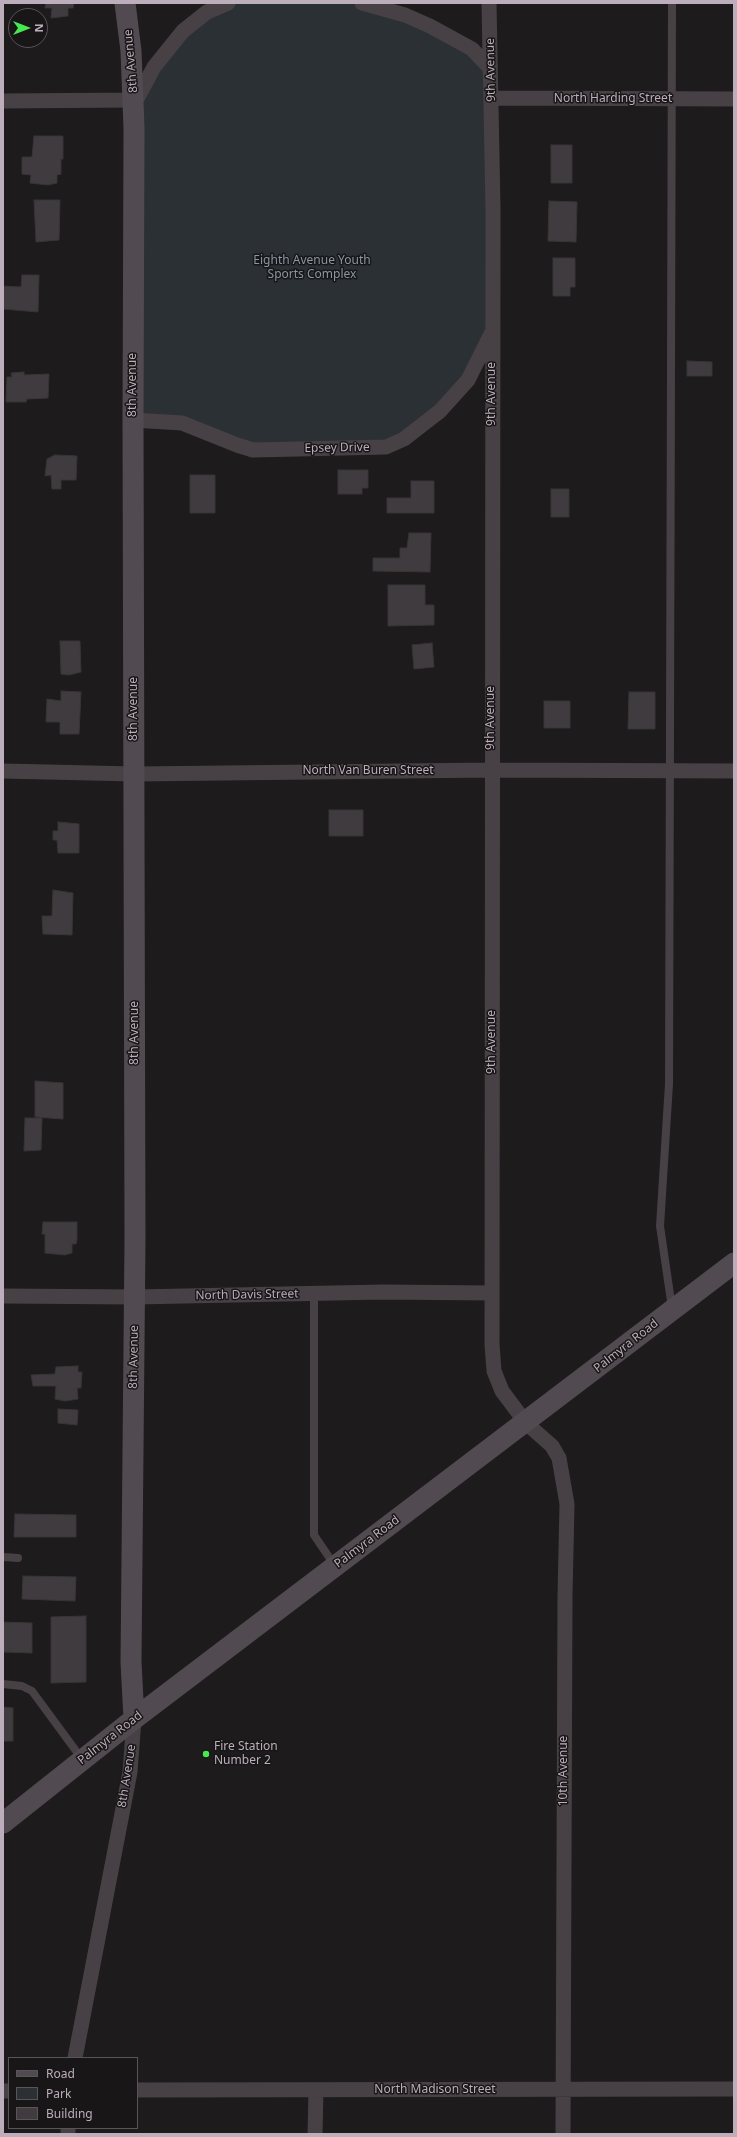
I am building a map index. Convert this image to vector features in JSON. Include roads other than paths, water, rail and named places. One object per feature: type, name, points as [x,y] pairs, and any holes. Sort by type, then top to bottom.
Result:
[{"type":"street","name":"8th Avenue","points":[[75,2057],[130,1772],[134,1718],[132,1654],[135,1297],[135,774],[132,420],[134,100],[125,3]]},
{"type":"street","points":[[3,101],[134,100],[138,97],[154,66],[183,31],[207,12],[228,3]]},
{"type":"street","points":[[362,3],[405,15],[430,26],[472,49],[490,68]]},
{"type":"street","name":"9th Avenue","points":[[489,3],[492,332],[492,1293],[494,1371],[502,1391],[526,1423]]},
{"type":"street","name":"North Harding Street","points":[[491,98],[734,99]]},
{"type":"street","name":"Epsey Drive","points":[[132,420],[182,423],[253,450],[386,447],[404,439],[440,411],[468,380],[492,332]]},
{"type":"street","name":"North Van Buren Street","points":[[3,771],[135,774],[491,770],[734,771]]},
{"type":"street","name":"Palmyra Road","points":[[3,1823],[134,1718],[526,1423],[734,1263]]},
{"type":"street","name":"North Davis Street","points":[[3,1296],[135,1297],[492,1293]]},
{"type":"street","name":"10th Avenue","points":[[526,1423],[552,1446],[559,1458],[567,1504],[565,1612],[563,2134]]},
{"type":"street","name":"North Madison Street","points":[[138,2090],[734,2089]]},
{"type":"street","points":[[315,2134],[316,2090]]},
{"type":"lane","points":[[672,3],[672,771],[669,1084],[660,1226],[672,1310]]},
{"type":"lane","points":[[314,1294],[314,1535],[335,1566]]},
{"type":"lane","points":[[3,1557],[18,1558]]},
{"type":"lane","points":[[3,1684],[22,1686],[32,1691],[83,1759]]},
{"type":"place","name":"Fire Station Number 2","points":[[206,1754]]},
{"type":"park label","name":"Eighth Avenue Youth Sports Complex","points":[[312,268]]}]
